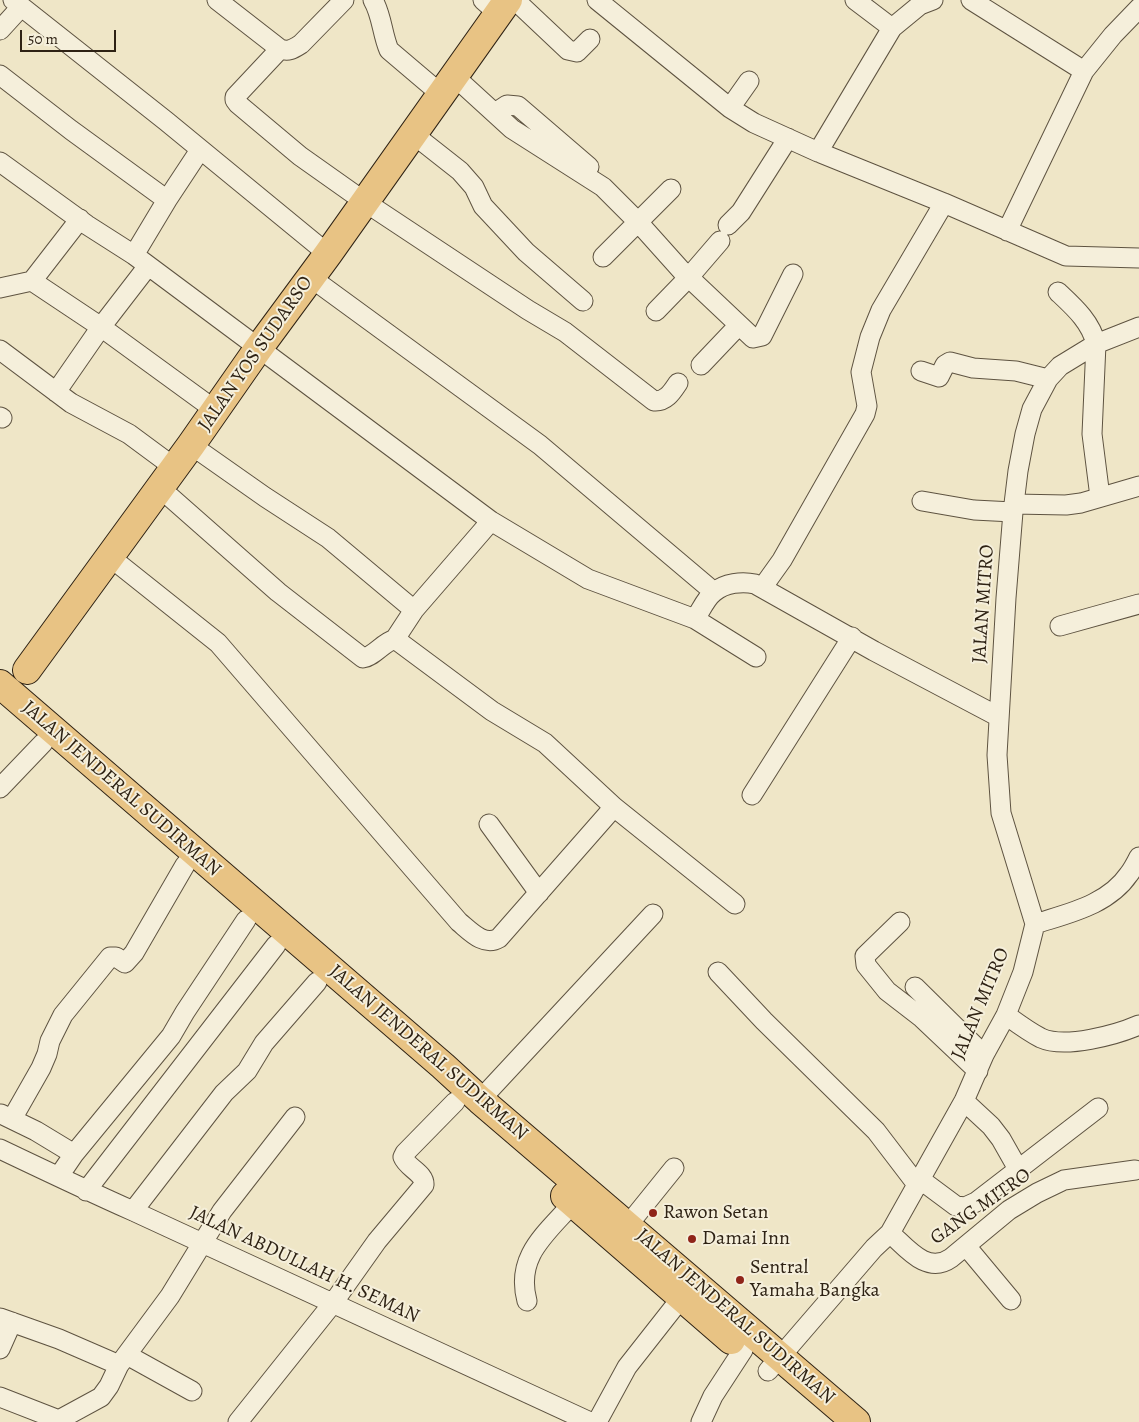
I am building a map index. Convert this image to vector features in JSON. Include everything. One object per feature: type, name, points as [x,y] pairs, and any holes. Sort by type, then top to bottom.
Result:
[{"type":"highway","name":"JALAN YOS SUDARSO","points":[[27,670],[448,86],[501,3]]},
{"type":"highway","name":"JALAN JENDERAL SUDIRMAN","points":[[3,696],[43,743],[317,982],[404,1044]]},
{"type":"highway","name":"JALAN JENDERAL SUDIRMAN","points":[[3,696],[404,1044],[468,1101],[573,1203],[743,1350],[774,1364],[856,1422]]},
{"type":"highway","name":"JALAN JENDERAL SUDIRMAN","points":[[468,1101],[628,1225],[746,1329],[774,1364],[832,1422]]},
{"type":"street","points":[[217,0],[280,49],[286,51],[294,49],[301,44],[344,0]]},
{"type":"street","points":[[373,0],[377,6],[384,40],[389,50],[495,113],[512,129],[603,187],[689,278],[752,338],[762,336],[793,274]]},
{"type":"street","points":[[597,0],[730,108],[754,123],[818,152],[944,203],[1066,256],[1139,258]]},
{"type":"street","points":[[855,0],[892,28]]},
{"type":"street","points":[[818,152],[892,28],[920,5],[933,0]]},
{"type":"street","points":[[971,0],[1084,71]]},
{"type":"street","points":[[0,30],[17,3],[166,121],[328,254]]},
{"type":"street","points":[[501,3],[568,50],[576,52],[590,39]]},
{"type":"street","points":[[1007,231],[1084,71],[1113,35],[1139,8]]},
{"type":"street","points":[[280,49],[238,92],[235,100],[300,156],[365,202],[528,310],[565,332],[654,401],[664,400],[678,383]]},
{"type":"street","points":[[0,75],[167,200]]},
{"type":"street","points":[[730,108],[749,81]]},
{"type":"street","points":[[413,134],[460,171],[474,187],[483,206],[526,252],[583,301]]},
{"type":"street","points":[[656,312],[689,278],[740,212],[788,138]]},
{"type":"street","points":[[56,392],[101,327],[141,260],[167,200],[200,150]]},
{"type":"street","points":[[0,162],[141,260],[258,349],[491,520],[588,579],[696,618],[756,657]]},
{"type":"street","points":[[603,257],[671,189]]},
{"type":"street","points":[[762,588],[782,560],[865,414],[867,406],[861,372],[870,337],[881,310],[944,203]]},
{"type":"street","points":[[0,288],[32,281],[80,219]]},
{"type":"street","points":[[310,277],[540,445],[714,592]]},
{"type":"street","points":[[32,281],[101,327],[215,410]]},
{"type":"street","points":[[1058,292],[1084,319],[1093,333],[1096,344],[1092,434],[1100,497]]},
{"type":"street","points":[[701,365],[739,325]]},
{"type":"street","name":"JALAN MITRO","points":[[774,1364],[874,1248],[890,1233],[964,1101],[1006,1015],[1023,972],[1035,924],[1001,813],[997,750],[1013,508],[1025,434],[1032,409],[1048,379],[1060,366],[1096,344],[1139,327]]},
{"type":"street","points":[[0,351],[84,411],[129,434],[167,478],[278,592],[361,658],[366,658],[389,641],[395,639],[414,610],[491,520]]},
{"type":"street","points":[[921,371],[939,376],[945,365],[950,362],[973,368],[1016,371],[1048,379]]},
{"type":"street","points":[[191,445],[264,497],[328,538],[414,610]]},
{"type":"street","points":[[922,501],[974,510],[1066,505],[1080,503],[1139,486]]},
{"type":"street","points":[[110,557],[218,642],[458,922],[476,937],[490,941],[499,938],[614,807]]},
{"type":"street","points":[[696,618],[714,592],[734,583],[750,583],[999,717]]},
{"type":"street","points":[[1060,626],[1139,604]]},
{"type":"street","points":[[752,795],[852,638]]},
{"type":"street","points":[[395,639],[492,711],[545,743],[614,807],[735,904]]},
{"type":"street","name":"JALAN YOS SUDARSO","points":[[3,696],[27,670]]},
{"type":"street","points":[[0,788],[43,743]]},
{"type":"street","points":[[489,824],[539,893]]},
{"type":"street","points":[[1035,924],[1091,906],[1114,890],[1134,871],[1139,858]]},
{"type":"street","points":[[74,1154],[36,1131],[6,1116],[41,1068],[48,1054],[50,1041],[63,1015],[110,957],[116,957],[125,963],[134,953],[185,865]]},
{"type":"street","points":[[238,1422],[333,1304],[377,1241],[424,1185],[423,1178],[405,1161],[403,1157],[405,1153],[468,1101],[653,914]]},
{"type":"street","points":[[59,1176],[74,1154],[171,1036],[246,920]]},
{"type":"street","points":[[900,922],[865,956],[866,965],[887,991],[981,1063]]},
{"type":"street","points":[[86,1191],[276,945]]},
{"type":"street","points":[[718,972],[764,1021],[876,1131],[919,1183],[956,1206],[965,1207],[976,1202],[1098,1108]]},
{"type":"street","points":[[133,1211],[224,1093],[247,1071],[264,1043],[317,982]]},
{"type":"street","points":[[915,987],[981,1063]]},
{"type":"street","points":[[1006,1015],[1043,1039],[1057,1042],[1099,1038],[1139,1025]]},
{"type":"street","points":[[964,1101],[991,1126],[1001,1139],[1018,1170]]},
{"type":"street","points":[[0,1396],[57,1421],[101,1397],[123,1360],[170,1296],[222,1211],[295,1117]]},
{"type":"street","name":"JALAN ABDULLAH H. SEMAN","points":[[0,1149],[59,1176],[86,1191],[590,1422]]},
{"type":"street","points":[[628,1225],[674,1168]]},
{"type":"street","name":"GANG MITRO","points":[[890,1233],[917,1256],[930,1264],[944,1263],[1010,1210],[1036,1193],[1064,1180],[1135,1170]]},
{"type":"street","points":[[527,1301],[523,1287],[524,1272],[530,1256],[540,1240],[573,1203]]},
{"type":"street","points":[[966,1246],[1011,1300]]},
{"type":"street","points":[[596,1422],[627,1367],[682,1297]]},
{"type":"street","points":[[0,1349],[6,1320],[123,1360],[192,1391]]},
{"type":"street","points":[[701,1422],[713,1396],[743,1350]]},
{"type":"place","name":"Rawon Setan","points":[[653,1213]]},
{"type":"place","name":"Damai Inn","points":[[692,1239]]},
{"type":"place","name":"Sentral Yamaha Bangka","points":[[740,1280]]}]
